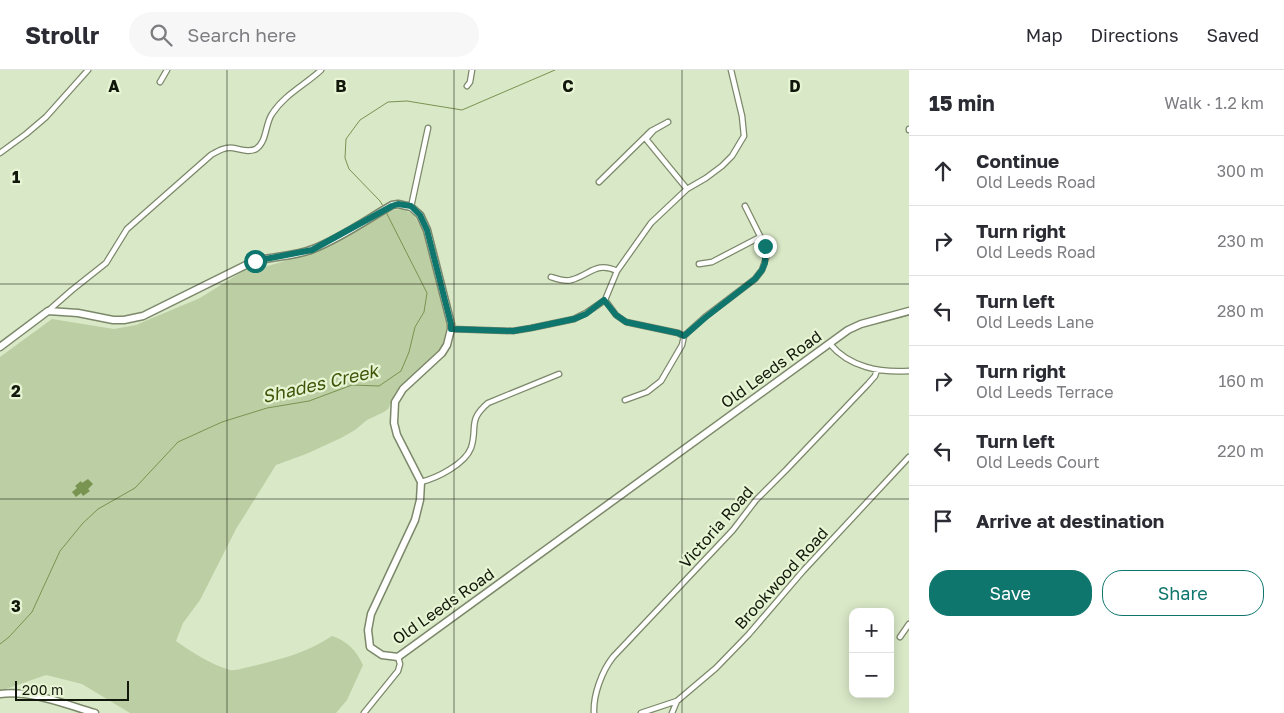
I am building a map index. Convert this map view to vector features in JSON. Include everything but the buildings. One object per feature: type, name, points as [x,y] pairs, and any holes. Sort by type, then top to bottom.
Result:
[{"type":"main road","points":[[0,347],[48,311],[78,313],[113,320],[124,320],[142,316],[252,262],[312,250],[392,206],[398,204],[411,206],[420,215],[427,230],[451,324],[448,345],[442,353],[403,389],[395,402],[394,422],[398,435],[422,482]]},
{"type":"main road","name":"Old Leeds Road","points":[[422,482],[415,520],[371,614],[368,630],[370,647],[382,655],[398,657],[848,330],[861,324],[909,311]]},
{"type":"main road","points":[[0,694],[15,692],[33,695],[94,713]]},
{"type":"street","points":[[0,153],[46,117],[88,70]]},
{"type":"street","points":[[160,82],[167,70]]},
{"type":"street","points":[[48,311],[106,264],[127,230],[211,155],[220,149],[232,148],[250,151],[257,148],[263,140],[267,124],[277,106],[321,70]]},
{"type":"street","points":[[468,86],[472,70]]},
{"type":"street","points":[[451,329],[513,331],[531,328],[574,319],[586,314],[604,300],[617,271],[651,223],[687,189],[706,178],[730,159],[744,136],[742,116],[731,70]]},
{"type":"street","points":[[600,182],[651,131],[668,122],[654,130],[646,139],[687,189]]},
{"type":"street","points":[[411,206],[428,128]]},
{"type":"street","points":[[625,400],[647,392],[660,381],[682,345],[684,336],[755,279],[762,270],[766,258],[764,241],[744,206]]},
{"type":"street","points":[[699,264],[712,262],[760,237]]},
{"type":"street","points":[[551,278],[570,281],[601,267],[608,267],[617,271]]},
{"type":"street","points":[[604,300],[616,315],[626,322],[678,333],[684,336]]},
{"type":"street","points":[[830,344],[837,352],[859,365],[877,370],[909,371]]},
{"type":"street","name":"Victoria Road","points":[[594,713],[594,703],[604,672],[613,657],[733,530],[756,500],[868,384],[875,376],[877,370]]},
{"type":"street","points":[[422,482],[459,464],[466,456],[471,449],[473,423],[479,411],[488,403],[559,374]]},
{"type":"street","name":"Brookwood Road","points":[[672,713],[677,701],[716,668],[749,634],[803,571],[909,457]]},
{"type":"street","points":[[900,637],[909,624]]},
{"type":"street","points":[[364,713],[398,671],[400,664],[398,657]]},
{"type":"street","points":[[641,713],[677,701]]},
{"type":"shaded area","points":[[402,209],[413,214],[424,232],[447,325],[443,346],[396,392],[388,409],[384,412],[367,420],[341,438],[276,465],[236,529],[200,600],[183,623],[176,641],[195,654],[223,668],[232,670],[292,655],[313,647],[332,636],[351,647],[363,665],[347,700],[336,713],[130,713],[82,684],[46,675],[0,691],[0,357],[52,319],[114,329],[136,325],[200,298],[245,270],[258,269],[301,256],[347,235],[392,210]]},
{"type":"shaded area","points":[[88,479],[93,484],[88,489],[90,491],[83,496],[81,493],[76,497],[72,492],[77,488],[75,486],[81,481],[82,483]]},
{"type":"waterway","name":"Shades Creek","points":[[383,206],[349,169],[345,158],[346,139],[360,120],[388,102],[407,101],[462,110],[555,70]]},
{"type":"waterway","name":"Shades Creek","points":[[0,644],[32,612],[60,551],[83,523],[98,509],[135,488],[178,442],[222,422],[267,408],[309,401],[352,385],[379,386],[401,371],[409,352],[415,327],[424,312],[427,293],[386,212]]},
{"type":"route","points":[[255,261],[312,250],[392,206],[398,204],[411,206],[420,215],[427,230],[451,329],[513,331],[531,328],[574,319],[586,314],[604,300],[610,305],[616,315],[626,322],[678,333],[684,336],[755,279],[765,263],[765,246]]}]
